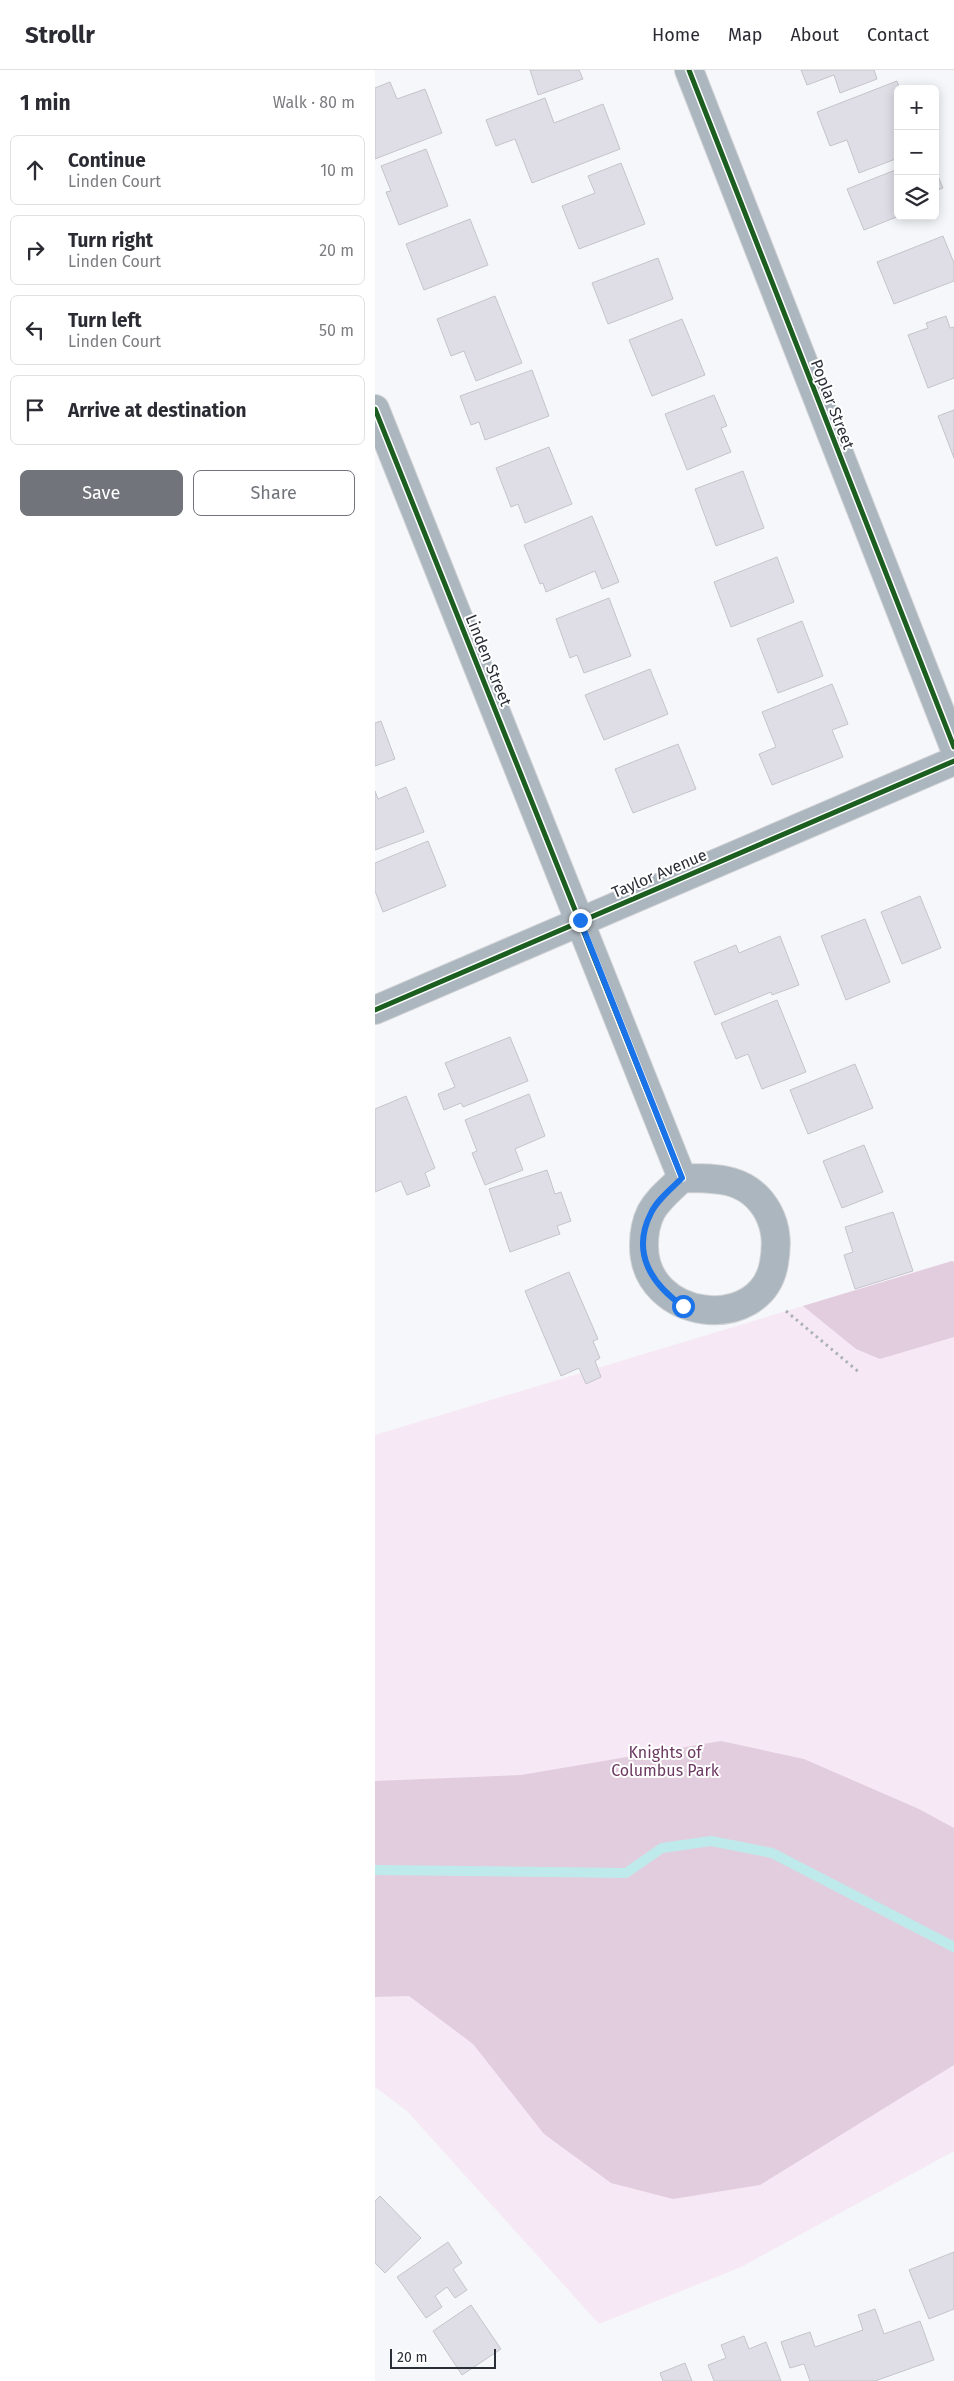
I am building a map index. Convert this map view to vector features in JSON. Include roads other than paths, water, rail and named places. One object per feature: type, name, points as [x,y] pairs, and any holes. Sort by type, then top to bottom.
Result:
[{"type":"street","name":"Poplar Street","points":[[689,70],[954,747]]},
{"type":"street","name":"Linden Street","points":[[375,409],[682,1178]]},
{"type":"street","name":"Taylor Avenue","points":[[375,1010],[580,920],[954,761]]},
{"type":"street","points":[[682,1178],[726,1179],[747,1188],[763,1203],[774,1222],[777,1245],[771,1274],[762,1292],[745,1303],[726,1309],[704,1310],[683,1306],[665,1293],[651,1276],[644,1256],[646,1227],[651,1213],[682,1178]]},
{"type":"waterway","points":[[375,1870],[626,1873],[662,1848],[711,1841],[772,1853],[954,1947]]},
{"type":"park label","name":"Knights of Columbus Park","points":[[665,1761]]}]
